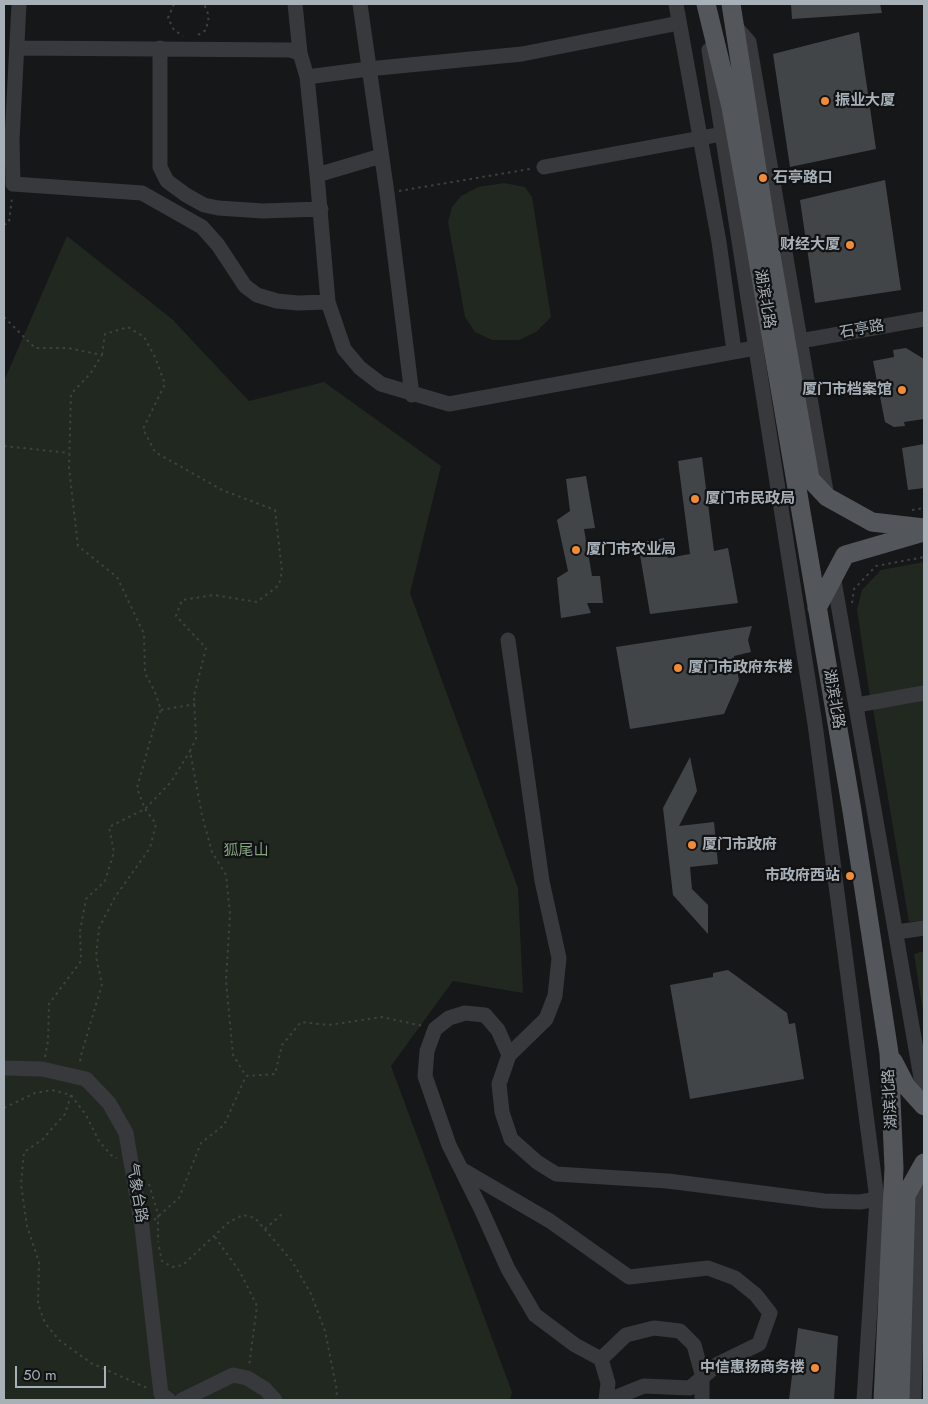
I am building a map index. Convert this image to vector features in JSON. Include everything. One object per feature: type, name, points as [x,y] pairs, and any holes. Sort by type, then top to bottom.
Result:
[{"type":"main road","name":"湖滨北路","points":[[706,4],[731,107],[852,811],[889,1053],[894,1168],[884,1400]]},
{"type":"main road","name":"湖滨北路","points":[[731,4],[765,221],[810,479],[827,497]]},
{"type":"main road","points":[[827,497],[872,522],[924,528]]},
{"type":"main road","points":[[817,608],[833,574],[845,555],[924,532]]},
{"type":"main road","points":[[889,1053],[906,1086],[924,1106]]},
{"type":"main road","points":[[900,1400],[906,1195],[922,1166]]},
{"type":"street","points":[[19,4],[12,140],[13,184],[142,193],[202,227],[218,245],[245,286],[257,295],[284,302],[328,302]]},
{"type":"street","points":[[295,4],[300,53],[307,77],[321,210],[328,302],[344,349],[360,368],[381,384],[412,395],[449,404],[756,348]]},
{"type":"street","points":[[360,4],[387,193],[412,395]]},
{"type":"street","points":[[676,4],[719,242],[734,351]]},
{"type":"street","points":[[702,4],[816,734],[877,1199],[864,1400]]},
{"type":"street","points":[[307,77],[368,68],[522,54],[679,23]]},
{"type":"street","points":[[734,25],[749,42],[827,497]]},
{"type":"street","points":[[17,48],[290,50],[300,53]]},
{"type":"street","points":[[160,48],[160,167],[167,181],[204,205],[218,208],[263,211],[321,210]]},
{"type":"street","points":[[544,167],[722,134]]},
{"type":"street","points":[[317,174],[381,156]]},
{"type":"street","name":"石亭路","points":[[800,341],[924,319]]},
{"type":"street","points":[[833,574],[924,1094]]},
{"type":"street","points":[[508,640],[542,880],[559,958],[555,996],[546,1020],[509,1055],[499,1084],[502,1112],[511,1139],[537,1162],[556,1174],[668,1181],[824,1201],[860,1202],[877,1199]]},
{"type":"street","points":[[857,705],[924,693]]},
{"type":"street","points":[[897,932],[924,928]]},
{"type":"street","points":[[461,1169],[550,1221],[629,1277],[708,1268],[735,1278],[756,1295],[770,1313],[759,1344],[718,1364],[690,1388],[644,1386],[608,1400],[608,1383],[601,1359],[575,1345],[535,1315],[508,1269],[449,1146],[425,1076],[427,1051],[435,1028],[449,1018],[465,1013],[485,1015],[498,1030],[509,1055]]},
{"type":"street","points":[[4,1068],[42,1069],[86,1079]]},
{"type":"street","name":"气象台路","points":[[86,1079],[109,1103],[126,1133],[142,1226],[165,1397]]},
{"type":"street","points":[[914,1400],[922,1166]]},
{"type":"street","points":[[601,1359],[626,1334],[654,1328],[680,1332],[694,1345],[702,1378],[702,1400]]},
{"type":"street","points":[[182,1400],[233,1375],[247,1378],[265,1389],[275,1400]]},
{"type":"path","points":[[174,4],[168,18],[174,30],[186,37]]},
{"type":"path","points":[[196,36],[206,30],[209,16],[204,4]]},
{"type":"path","points":[[387,193],[544,167]]},
{"type":"path","points":[[4,225],[10,222],[13,184]]},
{"type":"path","points":[[4,318],[35,348],[68,348],[102,356]]},
{"type":"path","points":[[42,1069],[48,1041],[49,1004],[81,961],[80,931],[86,899],[105,881],[114,852],[109,827],[145,808],[171,782],[196,740],[194,696],[206,648],[176,616],[182,600],[214,595],[257,602],[279,585],[282,571],[275,510],[222,490],[156,452],[143,428],[166,384],[144,337],[128,327],[105,334],[102,356],[90,374],[71,394],[69,453],[72,501],[78,546],[117,577],[144,634],[145,673],[155,692],[161,710],[156,720],[137,788],[145,808],[156,824],[150,848],[115,897],[99,928],[96,957],[102,984],[80,1059],[86,1079]]},
{"type":"path","points":[[4,446],[69,453]]},
{"type":"path","points":[[906,511],[924,508]]},
{"type":"path","points":[[876,566],[924,557]]},
{"type":"path","points":[[161,710],[195,704]]},
{"type":"path","points":[[190,751],[202,815],[212,852],[226,875],[230,914],[226,981],[233,1056],[246,1076]]},
{"type":"path","points":[[246,1076],[276,1074],[282,1045],[301,1022],[329,1025],[382,1017],[435,1028]]},
{"type":"path","points":[[142,1226],[152,1222],[179,1198],[201,1143],[224,1125],[246,1076]]},
{"type":"path","points":[[70,1095],[65,1114],[42,1140],[24,1152],[21,1184],[27,1226],[39,1262],[38,1304],[45,1323],[59,1340],[91,1363],[165,1397]]},
{"type":"path","points":[[282,1214],[265,1229],[292,1261],[311,1294],[325,1331],[337,1392],[336,1400]]},
{"type":"path","points":[[215,1237],[240,1272],[257,1306],[247,1378]]},
{"type":"green space","points":[[504,183],[525,187],[532,197],[551,317],[536,332],[519,340],[492,340],[475,332],[465,317],[448,222],[452,207],[461,196],[478,187]]},
{"type":"green space","name":"狐尾山","points":[[67,236],[172,319],[249,401],[324,382],[441,466],[410,593],[518,888],[523,993],[453,981],[391,1066],[512,1392],[510,1400],[4,1400],[4,381]]},
{"type":"green space","points":[[924,562],[924,687],[870,697],[857,610],[862,590],[881,570]]},
{"type":"green space","points":[[924,700],[924,920],[909,922],[873,709]]},
{"type":"green space","points":[[924,951],[924,1018],[914,954]]},
{"type":"building","points":[[791,4],[880,4],[882,13],[792,19]]},
{"type":"building","name":"振业大厦","points":[[859,32],[876,149],[790,167],[773,54]]},
{"type":"building","name":"财经大厦","points":[[885,180],[901,290],[815,303],[800,200]]},
{"type":"building","name":"厦门市档案馆","points":[[906,348],[924,359],[924,419],[904,422],[905,426],[894,427],[885,422],[873,361],[894,357],[893,350]]},
{"type":"building","points":[[924,444],[924,488],[908,490],[902,448]]},
{"type":"building","name":"厦门市民政局","points":[[702,457],[714,551],[728,548],[738,603],[650,614],[638,543],[664,538],[668,558],[690,554],[678,461]]},
{"type":"building","name":"厦门市农业局","points":[[586,476],[595,528],[584,529],[592,576],[600,576],[603,603],[587,603],[591,613],[561,618],[557,578],[568,571],[557,520],[570,511],[566,479]]},
{"type":"building","name":"厦门市政府东楼","points":[[752,626],[748,640],[751,652],[734,656],[739,680],[724,714],[630,729],[616,647]]},
{"type":"building","name":"厦门市政府","points":[[690,757],[697,791],[679,826],[714,822],[718,864],[690,867],[692,889],[708,905],[708,934],[673,895],[663,808]]},
{"type":"building","points":[[728,970],[787,1013],[789,1024],[795,1023],[804,1079],[690,1099],[670,985],[713,977],[713,973]]},
{"type":"building","name":"中信惠扬商务楼","points":[[798,1328],[838,1336],[834,1400],[789,1400]]},
{"type":"place","name":"振业大厦","points":[[825,101]]},
{"type":"place","name":"石亭路口","points":[[763,178]]},
{"type":"place","name":"财经大厦","points":[[850,245]]},
{"type":"place","name":"厦门市档案馆","points":[[902,390]]},
{"type":"place","name":"厦门市民政局","points":[[695,499]]},
{"type":"place","name":"厦门市农业局","points":[[576,550]]},
{"type":"place","name":"厦门市政府东楼","points":[[678,668]]},
{"type":"place","name":"厦门市政府","points":[[692,845]]},
{"type":"place","name":"市政府西站","points":[[850,876]]},
{"type":"place","name":"中信惠扬商务楼","points":[[815,1368]]}]
